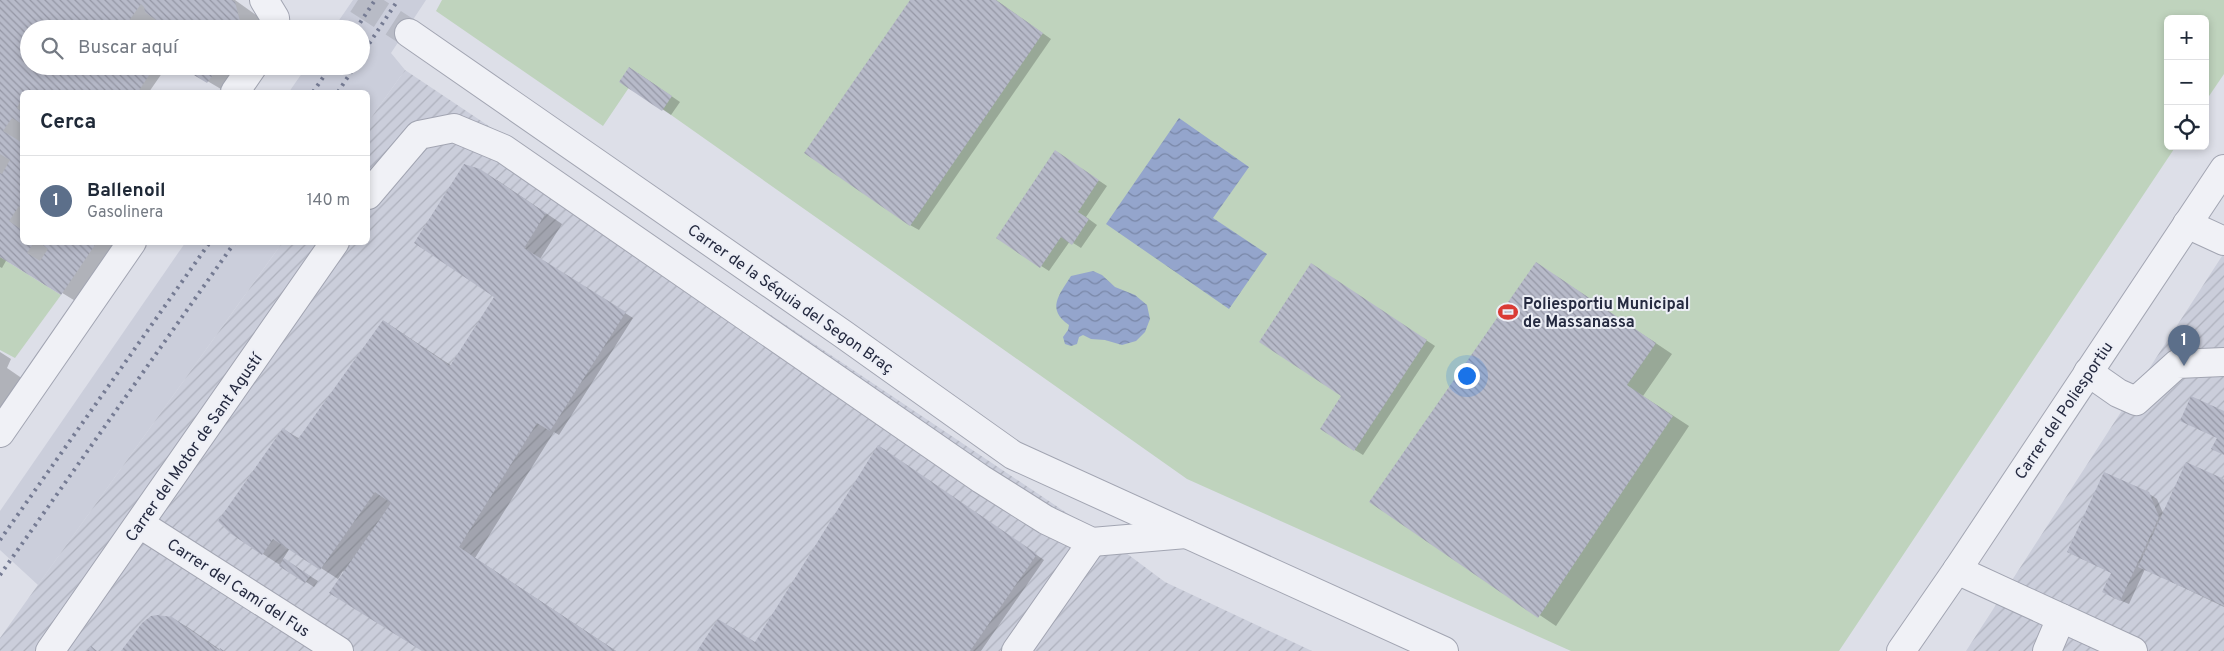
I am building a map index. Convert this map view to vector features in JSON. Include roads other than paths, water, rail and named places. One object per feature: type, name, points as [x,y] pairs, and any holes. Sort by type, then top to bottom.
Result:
[{"type":"street","points":[[264,0],[275,20]]},
{"type":"street","name":"Carrer de la Séquia del Segon Braç","points":[[409,33],[835,328],[1013,455],[1444,651]]},
{"type":"street","points":[[236,90],[247,75]]},
{"type":"street","points":[[370,193],[419,135],[454,128],[504,149],[981,479],[1046,520],[1092,542],[1016,651]]},
{"type":"street","name":"Carrer del Poliesportiu","points":[[1901,651],[2224,169]]},
{"type":"street","points":[[2186,224],[2224,241]]},
{"type":"street","points":[[0,433],[130,245]]},
{"type":"street","name":"Carrer del Motor de Sant Agustí","points":[[50,651],[333,245]]},
{"type":"street","points":[[2088,372],[2118,393],[2136,401],[2177,364],[2224,362]]},
{"type":"street","name":"Carrer del Camí del Fus","points":[[140,524],[339,651]]},
{"type":"street","name":"Carrer de la Séquia del Segon Braç","points":[[1092,542],[1188,534]]},
{"type":"street","points":[[1957,570],[2133,651]]},
{"type":"street","points":[[2047,651],[2061,618]]},
{"type":"water","points":[[1179,118],[1249,167],[1213,218],[1267,254],[1229,309],[1106,224]]},
{"type":"water","points":[[1093,271],[1102,275],[1115,287],[1135,295],[1147,305],[1150,319],[1145,332],[1136,341],[1122,345],[1105,340],[1091,339],[1083,335],[1079,337],[1077,344],[1071,346],[1065,344],[1063,337],[1069,325],[1058,313],[1056,307],[1059,296],[1071,276]]},
{"type":"tunnel","points":[[358,0],[409,33]]},
{"type":"railway","points":[[362,20],[375,0]]},
{"type":"railway","points":[[370,42],[398,0]]},
{"type":"railway","points":[[314,90],[325,75]]},
{"type":"railway","points":[[339,90],[349,75]]},
{"type":"railway","points":[[0,540],[208,245]]},
{"type":"railway","points":[[0,575],[233,245]]},
{"type":"place","name":"Poliesportiu Municipal de Massanassa","points":[[1508,312]]},
{"type":"place","name":"Ballenoil","points":[[2184,366]]}]
